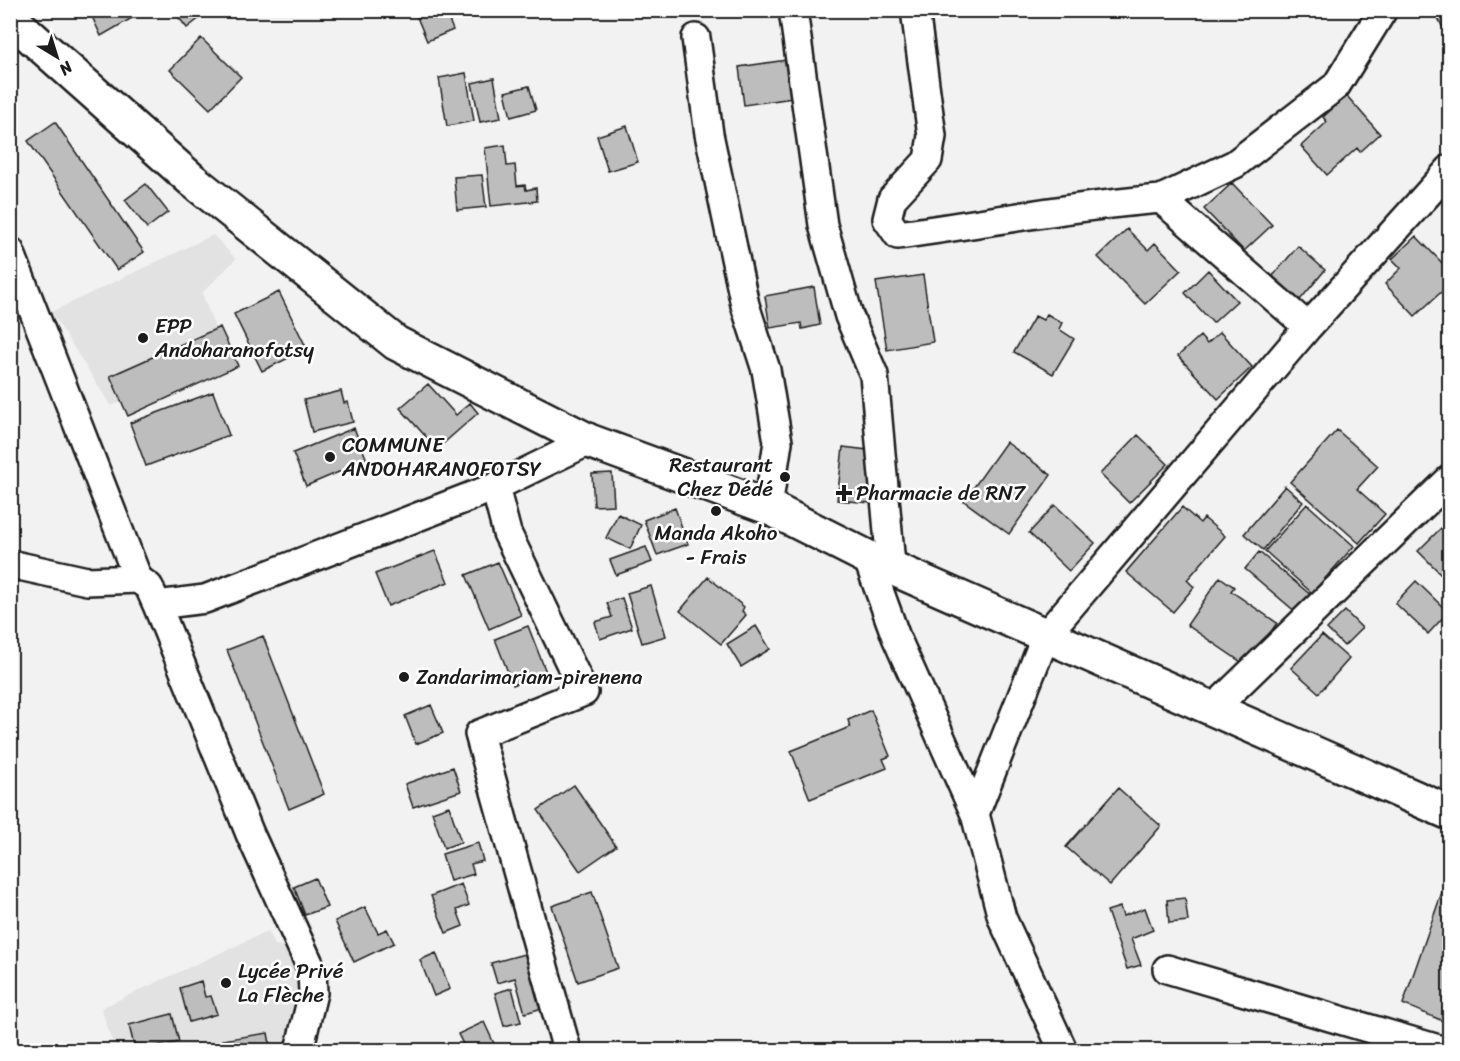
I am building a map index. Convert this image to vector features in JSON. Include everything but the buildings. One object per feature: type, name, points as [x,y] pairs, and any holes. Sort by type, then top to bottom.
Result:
[{"type":"main road","points":[[10,18],[192,180],[396,343],[589,441],[768,507],[879,561],[1449,813]]},
{"type":"street","points":[[793,10],[823,225],[849,316],[874,375],[879,561],[896,638],[975,814],[1002,918],[1063,1050]]},
{"type":"street","points":[[915,10],[932,136],[928,160],[892,200],[887,219],[898,235],[1000,221],[1085,205],[1161,199],[1235,164],[1336,86],[1383,10]]},
{"type":"street","points":[[696,38],[708,135],[745,305],[766,370],[778,442],[768,507]]},
{"type":"street","points":[[975,814],[1046,635],[1308,327],[1449,169]]},
{"type":"street","points":[[1161,199],[1308,327]]},
{"type":"street","points":[[10,251],[138,579],[148,587],[157,605],[250,834],[312,970],[313,993],[299,1050]]},
{"type":"street","points":[[157,605],[205,599],[495,487],[589,441]]},
{"type":"street","points":[[1213,709],[1449,479]]},
{"type":"street","points":[[495,487],[507,533],[584,692],[479,734],[567,1050]]},
{"type":"street","points":[[10,564],[87,581],[138,579]]},
{"type":"street","points":[[1167,969],[1442,1050]]},
{"type":"shaded area","name":"EPP Andoharanofotsy","points":[[213,235],[236,259],[202,293],[228,363],[111,406],[51,312]]},
{"type":"shaded area","name":"Lycée Privé La Flèche","points":[[268,931],[275,945],[291,947],[298,963],[296,1004],[287,1050],[115,1050],[101,1008]]},
{"type":"place","name":"EPP Andoharanofotsy","points":[[143,338]]},
{"type":"place","name":"COMMUNE ANDOHARANOFOTSY","points":[[330,457]]},
{"type":"place","name":"Restaurant Chez Dédé","points":[[785,477]]},
{"type":"place","name":"Pharmacie de RN7","points":[[844,493]]},
{"type":"place","name":"Manda Akoho - Frais","points":[[716,511]]},
{"type":"place","name":"Zandarimariam-pirenena","points":[[404,677]]},
{"type":"place","name":"Lycée Privé La Flèche","points":[[226,983]]}]
